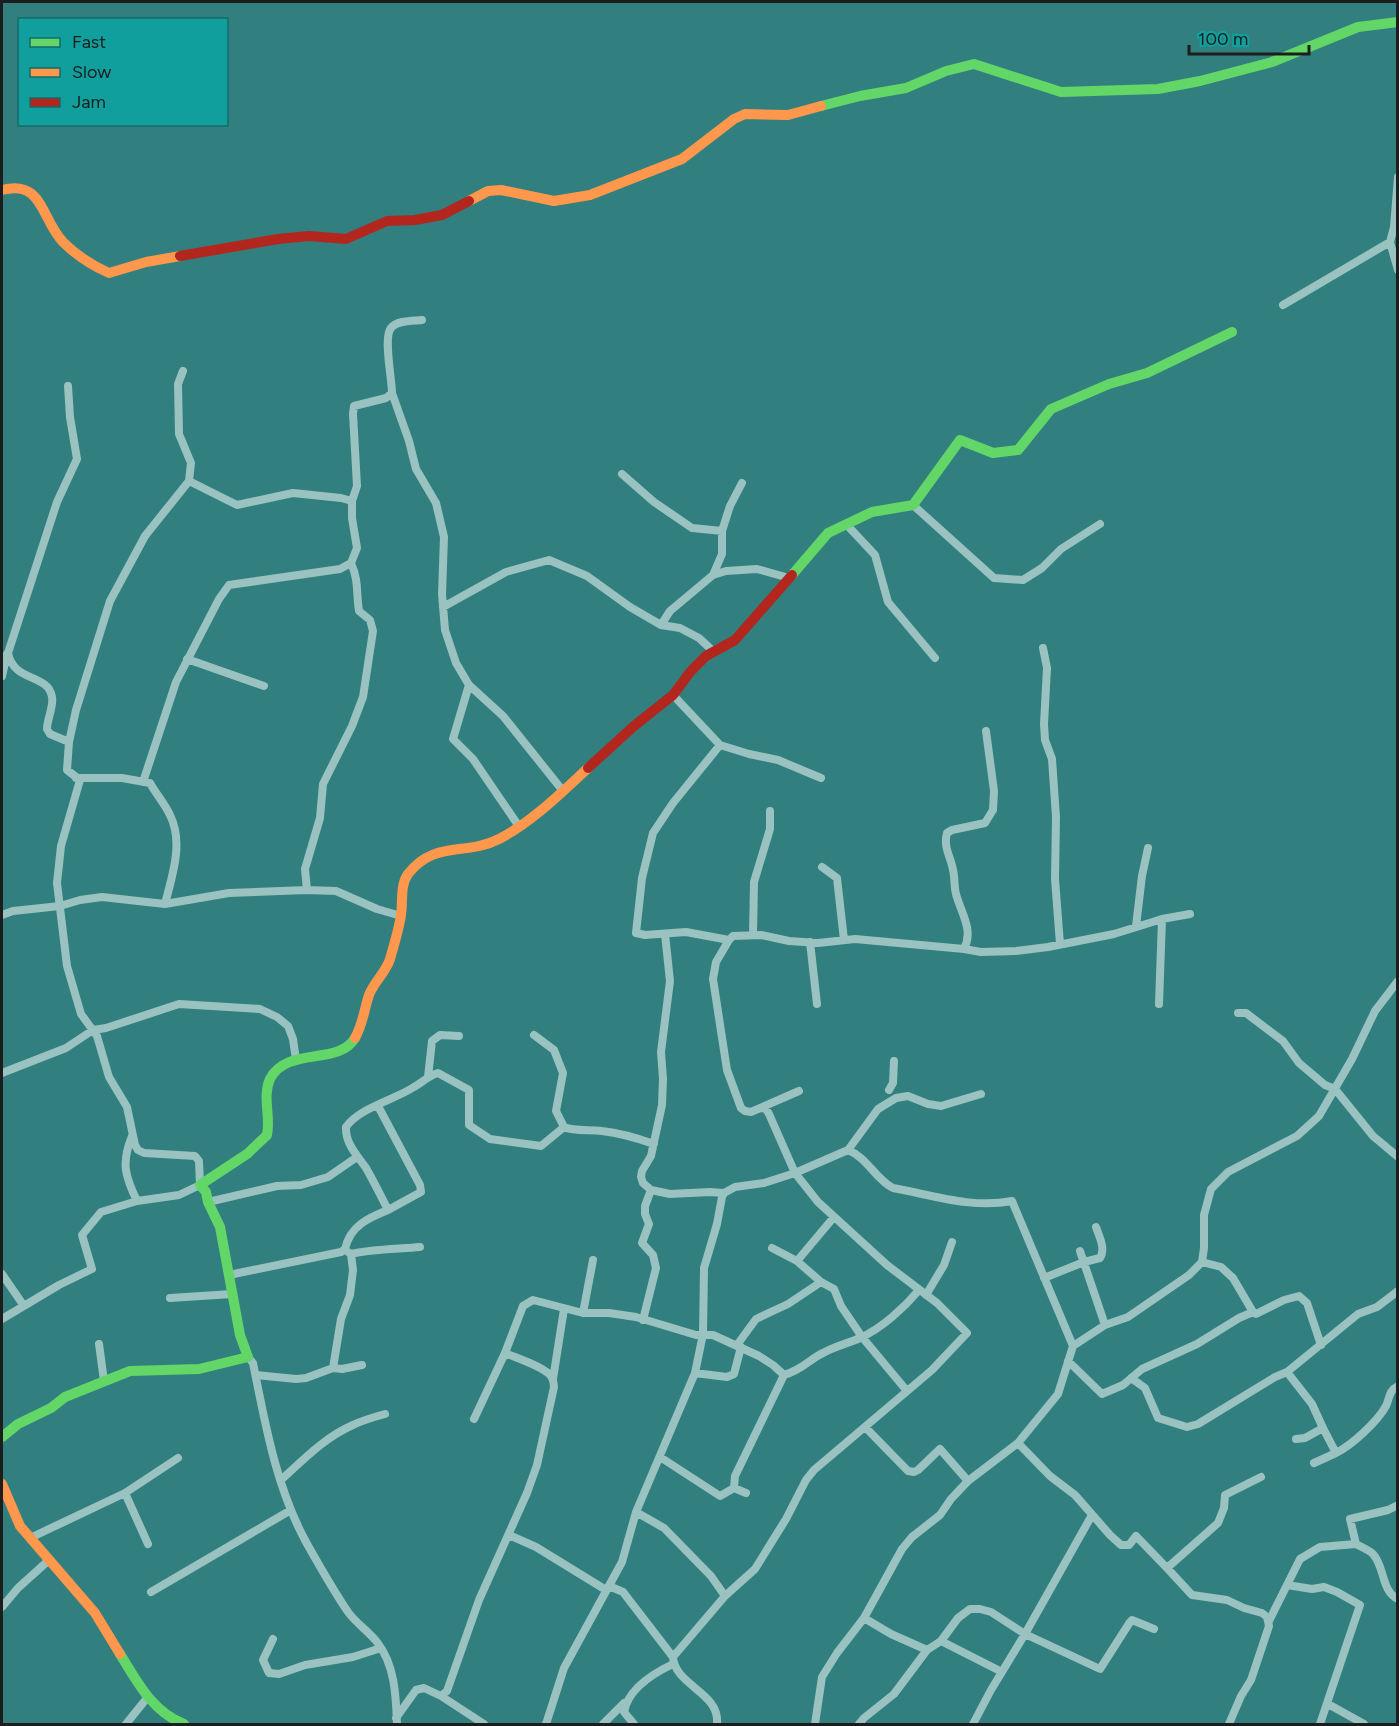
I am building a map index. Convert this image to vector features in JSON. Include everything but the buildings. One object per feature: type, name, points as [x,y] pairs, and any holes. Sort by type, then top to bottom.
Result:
[{"type":"street","points":[[2,190],[13,187],[31,192],[39,199],[46,218],[61,240],[85,262],[109,273],[146,262],[279,239],[309,236],[346,238],[387,221],[415,220],[442,215],[488,191],[501,190],[554,201],[590,195],[682,159],[734,119],[745,114],[788,115],[860,96],[906,88],[946,71],[974,64],[1061,92],[1158,89],[1200,81],[1272,62],[1358,27],[1398,22]]},
{"type":"street","points":[[1398,177],[1394,227],[1390,242],[1398,270]]},
{"type":"street","points":[[1283,305],[1390,242]]},
{"type":"street","points":[[422,320],[398,323],[391,328],[388,337],[392,393],[410,441],[416,469],[436,503],[441,520],[444,537],[445,630],[456,663],[469,685],[503,716],[562,791]]},
{"type":"street","points":[[2,1319],[92,1269],[82,1235],[101,1212],[138,1201],[179,1195],[228,1169],[238,1158],[261,1143],[266,1137],[269,1125],[267,1082],[280,1067],[297,1060],[345,1050],[351,1045],[360,1029],[370,993],[389,962],[402,916],[402,893],[406,876],[424,858],[433,853],[479,846],[498,840],[562,791],[634,726],[673,695],[706,656],[735,640],[828,532],[872,512],[913,506],[960,440],[993,453],[1018,450],[1051,409],[1109,384],[1147,374],[1233,332]]},
{"type":"street","points":[[183,371],[178,384],[177,399],[179,434],[191,463],[189,481],[145,536],[110,601],[76,710],[69,742],[67,770],[80,780],[61,846],[57,883],[67,966],[81,1014],[93,1030],[106,1061],[109,1077],[127,1107],[132,1136],[138,1150],[144,1153],[195,1156],[199,1161],[200,1185],[206,1192],[208,1202],[220,1227],[240,1335],[248,1357],[253,1363],[265,1428],[291,1510],[305,1540],[350,1614],[381,1648],[394,1684],[397,1721]]},
{"type":"street","points":[[2,676],[57,502],[77,459],[70,417],[68,386]]},
{"type":"street","points":[[143,782],[176,682],[219,599],[229,585],[340,569],[351,563],[357,548],[352,518],[352,501],[357,486],[354,406],[386,398],[392,393]]},
{"type":"street","points":[[622,474],[654,501],[692,528],[723,531]]},
{"type":"street","points":[[189,481],[237,505],[293,493],[352,501]]},
{"type":"street","points":[[662,625],[670,611],[712,575],[722,554],[723,531],[730,506],[742,483]]},
{"type":"street","points":[[913,506],[994,578],[1023,580],[1042,568],[1061,549],[1100,524]]},
{"type":"street","points":[[846,524],[875,555],[888,602],[935,658]]},
{"type":"street","points":[[443,607],[506,572],[549,560],[587,576],[630,607],[662,625],[680,628],[699,638],[714,652]]},
{"type":"street","points":[[307,890],[305,869],[320,818],[323,784],[352,726],[363,697],[373,631],[370,620],[359,610],[357,598],[359,587],[351,563]]},
{"type":"street","points":[[712,575],[726,571],[757,569],[789,578]]},
{"type":"street","points":[[1043,648],[1047,668],[1044,732],[1052,759],[1056,817],[1055,879],[1059,944]]},
{"type":"street","points":[[8,653],[9,660],[18,672],[35,679],[49,690],[52,700],[47,729],[50,734],[69,742]]},
{"type":"street","points":[[187,659],[264,686]]},
{"type":"street","points":[[469,685],[453,739],[472,759],[519,825]]},
{"type":"street","points":[[673,695],[720,745],[778,760],[821,778]]},
{"type":"street","points":[[964,949],[968,942],[968,933],[963,910],[956,894],[953,869],[946,850],[946,839],[947,833],[985,823],[993,810],[994,791],[986,731]]},
{"type":"street","points":[[720,745],[652,833],[642,878],[636,933],[686,933],[729,940]]},
{"type":"street","points":[[76,778],[122,778],[150,783],[171,816],[176,832],[176,859],[165,904]]},
{"type":"street","points":[[753,935],[754,882],[770,829],[770,811]]},
{"type":"street","points":[[1136,926],[1148,848]]},
{"type":"street","points":[[822,867],[837,878],[844,940]]},
{"type":"street","points":[[2,915],[102,897],[165,904],[229,893],[307,890],[336,891],[377,909],[402,916]]},
{"type":"street","points":[[799,1091],[751,1112],[741,1108],[727,1070],[712,979],[716,962],[733,936],[753,935],[810,942],[855,939],[981,952],[1016,951],[1114,934],[1162,919],[1190,914]]},
{"type":"street","points":[[1160,1004],[1162,919]]},
{"type":"street","points":[[665,934],[670,981],[662,1052],[662,1105],[651,1156],[641,1177],[643,1183],[651,1190],[670,1194],[724,1193],[735,1187],[764,1183],[795,1173],[849,1150],[878,1109],[896,1098],[908,1096],[928,1104],[941,1106],[981,1094]]},
{"type":"street","points":[[810,942],[817,1004]]},
{"type":"street","points":[[1072,1346],[1105,1325],[1128,1317],[1189,1275],[1202,1262],[1204,1215],[1211,1189],[1228,1172],[1297,1136],[1319,1116],[1352,1059],[1375,1011],[1398,981]]},
{"type":"street","points":[[2,1073],[66,1048],[93,1030],[106,1028],[179,1004],[260,1009],[277,1017],[288,1026],[297,1060]]},
{"type":"street","points":[[1238,1013],[1246,1013],[1283,1041],[1299,1063],[1325,1085],[1335,1089],[1373,1136],[1398,1157]]},
{"type":"street","points":[[428,1077],[432,1041],[440,1035],[459,1036]]},
{"type":"street","points":[[534,1035],[554,1050],[562,1073],[556,1111],[564,1127],[604,1131],[654,1144]]},
{"type":"street","points":[[885,1105],[893,1083],[894,1061]]},
{"type":"street","points":[[388,1210],[348,1140],[346,1127],[357,1116],[414,1087],[428,1077],[438,1073],[469,1090],[469,1125],[490,1139],[541,1146],[564,1127]]},
{"type":"street","points":[[889,1090],[896,1098]]},
{"type":"street","points":[[333,1368],[341,1319],[350,1295],[353,1270],[348,1251],[348,1235],[367,1218],[388,1210],[420,1192],[420,1185],[378,1106]]},
{"type":"street","points":[[603,1725],[656,1672],[673,1660],[725,1596],[755,1569],[814,1470],[932,1370],[967,1333],[818,1202],[795,1173],[769,1114],[762,1108]]},
{"type":"street","points":[[132,1136],[126,1151],[126,1178],[138,1201]]},
{"type":"street","points":[[815,1725],[822,1677],[864,1618],[902,1549],[940,1515],[968,1481],[1018,1443],[1058,1394],[1072,1346],[1012,1201],[994,1204],[976,1203],[893,1188],[885,1184],[867,1162],[849,1150]]},
{"type":"street","points":[[208,1202],[277,1186],[301,1185],[328,1177],[357,1157]]},
{"type":"street","points":[[643,1320],[656,1268],[653,1255],[642,1243],[649,1224],[645,1206],[651,1190]]},
{"type":"street","points":[[546,1725],[564,1668],[622,1562],[636,1512],[694,1373],[703,1334],[704,1268],[724,1193]]},
{"type":"street","points":[[797,1261],[834,1217]]},
{"type":"street","points":[[1044,1278],[1100,1258],[1102,1254],[1096,1227]]},
{"type":"street","points":[[734,1488],[735,1476],[784,1376],[802,1368],[822,1353],[862,1337],[881,1325],[922,1292],[944,1265],[952,1242]]},
{"type":"street","points":[[229,1275],[341,1252],[420,1247]]},
{"type":"street","points":[[772,1248],[797,1261],[820,1282],[834,1289],[841,1306],[862,1337],[907,1391]]},
{"type":"street","points":[[1080,1251],[1105,1325]]},
{"type":"street","points":[[582,1313],[593,1260]]},
{"type":"street","points":[[1202,1262],[1221,1267],[1233,1278],[1253,1312]]},
{"type":"street","points":[[2,1274],[24,1306]]},
{"type":"street","points":[[694,1373],[727,1377],[734,1374],[739,1346],[756,1319],[788,1304],[820,1282]]},
{"type":"street","points":[[1131,1378],[1145,1388],[1158,1418],[1187,1427],[1198,1424],[1287,1372],[1358,1314],[1377,1306],[1398,1291]]},
{"type":"street","points":[[170,1298],[232,1294]]},
{"type":"street","points":[[1068,1361],[1102,1394],[1123,1385],[1142,1369],[1197,1344],[1239,1318],[1253,1312],[1256,1314],[1284,1300],[1299,1296],[1307,1304],[1321,1346]]},
{"type":"street","points":[[474,1419],[505,1353],[519,1314],[523,1306],[533,1300],[582,1313],[609,1313],[696,1335],[714,1335],[773,1365],[784,1376]]},
{"type":"street","points":[[441,1696],[447,1691],[479,1600],[509,1535],[537,1465],[554,1387],[553,1379],[564,1309]]},
{"type":"street","points":[[99,1344],[104,1381]]},
{"type":"street","points":[[505,1353],[542,1369],[553,1379]]},
{"type":"street","points":[[2,1437],[18,1424],[51,1408],[65,1397],[130,1371],[200,1369],[248,1357]]},
{"type":"street","points":[[256,1375],[296,1379],[306,1378],[333,1368],[342,1369],[362,1365]]},
{"type":"street","points":[[1287,1372],[1312,1404],[1336,1454]]},
{"type":"street","points":[[1314,1463],[1352,1445],[1386,1406],[1390,1391],[1398,1386]]},
{"type":"street","points":[[281,1480],[312,1451],[342,1431],[352,1425],[385,1414]]},
{"type":"street","points":[[865,1427],[908,1471],[918,1470],[940,1449],[968,1481]]},
{"type":"street","points":[[1296,1438],[1305,1438],[1323,1428]]},
{"type":"street","points":[[1018,1443],[1050,1476],[1075,1495],[1121,1545],[1129,1545],[1136,1536],[1192,1595],[1227,1600],[1262,1613],[1269,1621]]},
{"type":"street","points":[[660,1457],[720,1496],[734,1488]]},
{"type":"street","points":[[30,1538],[125,1493],[178,1458]]},
{"type":"street","points":[[1167,1568],[1218,1523],[1224,1508],[1225,1495],[1261,1477]]},
{"type":"street","points":[[2,1484],[20,1526],[95,1613],[147,1698],[159,1709],[184,1725]]},
{"type":"street","points":[[734,1488],[746,1493]]},
{"type":"street","points":[[125,1493],[148,1544]]},
{"type":"street","points":[[1356,1544],[1350,1519],[1388,1510],[1398,1504]]},
{"type":"street","points":[[151,1592],[291,1510]]},
{"type":"street","points":[[636,1512],[664,1528],[711,1576],[725,1596]]},
{"type":"street","points":[[974,1725],[1092,1515]]},
{"type":"street","points":[[509,1535],[536,1547],[608,1588],[623,1592],[673,1660],[679,1674],[704,1695],[714,1708],[717,1725]]},
{"type":"street","points":[[1229,1725],[1241,1696],[1251,1680],[1269,1621],[1300,1559],[1320,1547],[1356,1544],[1373,1554],[1388,1592],[1398,1599]]},
{"type":"street","points":[[2,1607],[18,1587],[49,1560]]},
{"type":"street","points":[[1287,1585],[1312,1589],[1324,1587],[1360,1605],[1320,1725]]},
{"type":"street","points":[[859,1725],[864,1718],[894,1694],[927,1650],[941,1641],[958,1618],[970,1609],[991,1612],[1025,1634],[1100,1669],[1132,1620],[1154,1629]]},
{"type":"street","points":[[864,1618],[891,1634],[927,1650]]},
{"type":"street","points":[[273,1639],[263,1660],[269,1673],[275,1675],[305,1665],[353,1657],[381,1648]]},
{"type":"street","points":[[941,1641],[1002,1672]]},
{"type":"street","points":[[397,1721],[416,1690],[424,1688],[441,1696],[484,1725]]},
{"type":"street","points":[[126,1725],[147,1698]]},
{"type":"street","points":[[626,1702],[624,1712],[634,1725]]},
{"type":"street","points":[[1328,1704],[1364,1725]]},
{"type":"traffic: fast","points":[[821,106],[906,88],[946,71],[974,64],[1061,92],[1158,89],[1200,81],[1272,62],[1358,27],[1398,22]]},
{"type":"traffic: fast","points":[[792,575],[828,533],[872,512],[913,505],[960,440],[993,453],[1018,450],[1051,409],[1109,384],[1147,373],[1232,332]]},
{"type":"traffic: fast","points":[[2,1437],[18,1424],[51,1408],[65,1397],[130,1371],[199,1369],[248,1357],[240,1335],[220,1227],[208,1202],[206,1192],[200,1185],[247,1154],[267,1135],[267,1092],[270,1079],[278,1069],[300,1059],[337,1052],[355,1038]]},
{"type":"traffic: fast","points":[[120,1654],[154,1704],[173,1719],[184,1724]]},
{"type":"traffic: slow","points":[[469,201],[488,191],[501,190],[554,201],[590,195],[682,159],[734,119],[745,114],[788,115],[821,106]]},
{"type":"traffic: slow","points":[[2,190],[15,188],[26,190],[34,196],[63,242],[84,260],[109,273],[146,262],[180,256]]},
{"type":"traffic: slow","points":[[355,1038],[369,995],[390,959],[402,910],[405,878],[408,874],[418,863],[440,852],[487,844],[511,832],[546,807],[588,768]]},
{"type":"traffic: slow","points":[[2,1484],[20,1526],[95,1613],[120,1654]]},
{"type":"traffic: jam","points":[[180,256],[278,239],[309,236],[346,239],[387,221],[415,220],[442,215],[469,201]]},
{"type":"traffic: jam","points":[[588,768],[634,726],[673,695],[706,656],[735,640],[792,575]]}]
